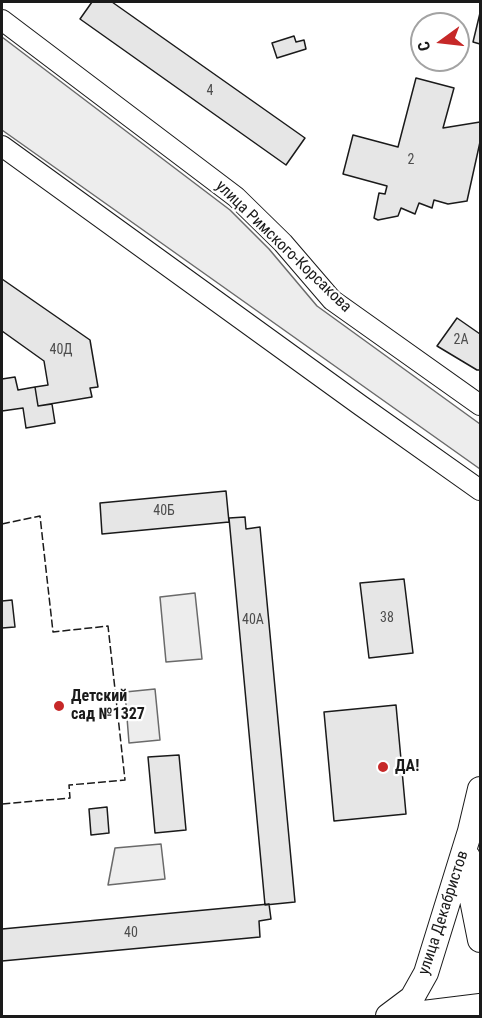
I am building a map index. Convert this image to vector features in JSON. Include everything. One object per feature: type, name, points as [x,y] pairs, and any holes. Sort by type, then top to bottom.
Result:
[{"type":"main road","name":"улица Декабристов","points":[[388,1017],[412,998],[426,973],[470,831],[480,789]]},
{"type":"main road","name":"улица Декабристов","points":[[470,831],[468,879],[480,940]]},
{"type":"main road","points":[[399,1017],[444,1013],[480,1006]]},
{"type":"street","name":"улица Римского-Корсакова","points":[[2,20],[236,197],[283,243],[332,300],[480,405]]},
{"type":"street","points":[[2,146],[480,490]]},
{"type":"shaded area","points":[[2,37],[230,210],[269,249],[317,306],[480,424],[480,469],[2,130]]},
{"type":"shaded area","points":[[195,593],[202,659],[166,662],[160,597]]},
{"type":"shaded area","points":[[155,689],[160,740],[129,743],[125,692]]},
{"type":"shaded area","points":[[161,844],[165,879],[108,885],[115,848]]},
{"type":"building","points":[[92,2],[112,2],[305,138],[286,165],[80,19]]},
{"type":"building","points":[[480,13],[480,44],[473,42]]},
{"type":"building","points":[[294,36],[296,42],[304,40],[306,49],[277,58],[272,43]]},
{"type":"building","points":[[416,78],[454,88],[443,128],[480,122],[480,142],[467,201],[448,204],[434,200],[432,208],[419,203],[415,214],[401,208],[398,216],[378,220],[374,218],[379,193],[385,194],[387,186],[343,174],[353,135],[398,147]]},
{"type":"building","points":[[2,279],[90,340],[98,387],[90,388],[92,397],[38,406],[35,387],[48,385],[44,361],[2,331]]},
{"type":"building","points":[[457,318],[480,334],[480,370],[437,346]]},
{"type":"building","points":[[15,377],[18,390],[35,387],[38,406],[52,404],[55,423],[26,428],[23,408],[2,411],[2,379]]},
{"type":"building","points":[[226,491],[229,522],[102,534],[100,503]]},
{"type":"building","points":[[245,517],[246,529],[260,527],[295,902],[265,905],[229,518]]},
{"type":"building","points":[[404,579],[413,653],[369,658],[360,583]]},
{"type":"building","points":[[12,600],[15,627],[2,628],[2,601]]},
{"type":"building","points":[[396,705],[406,814],[334,821],[324,712]]},
{"type":"building","points":[[179,755],[186,830],[155,833],[148,757]]},
{"type":"building","points":[[107,807],[109,833],[91,835],[89,809]]},
{"type":"building","points":[[269,904],[271,919],[259,921],[260,937],[2,961],[2,929]]},
{"type":"fence","points":[[2,524],[40,516],[53,632],[108,626],[125,780],[69,785],[70,798],[2,804]]},
{"type":"place","name":"Детский сад №1327","points":[[59,706]]},
{"type":"place","name":"ДА!","points":[[383,767]]}]
